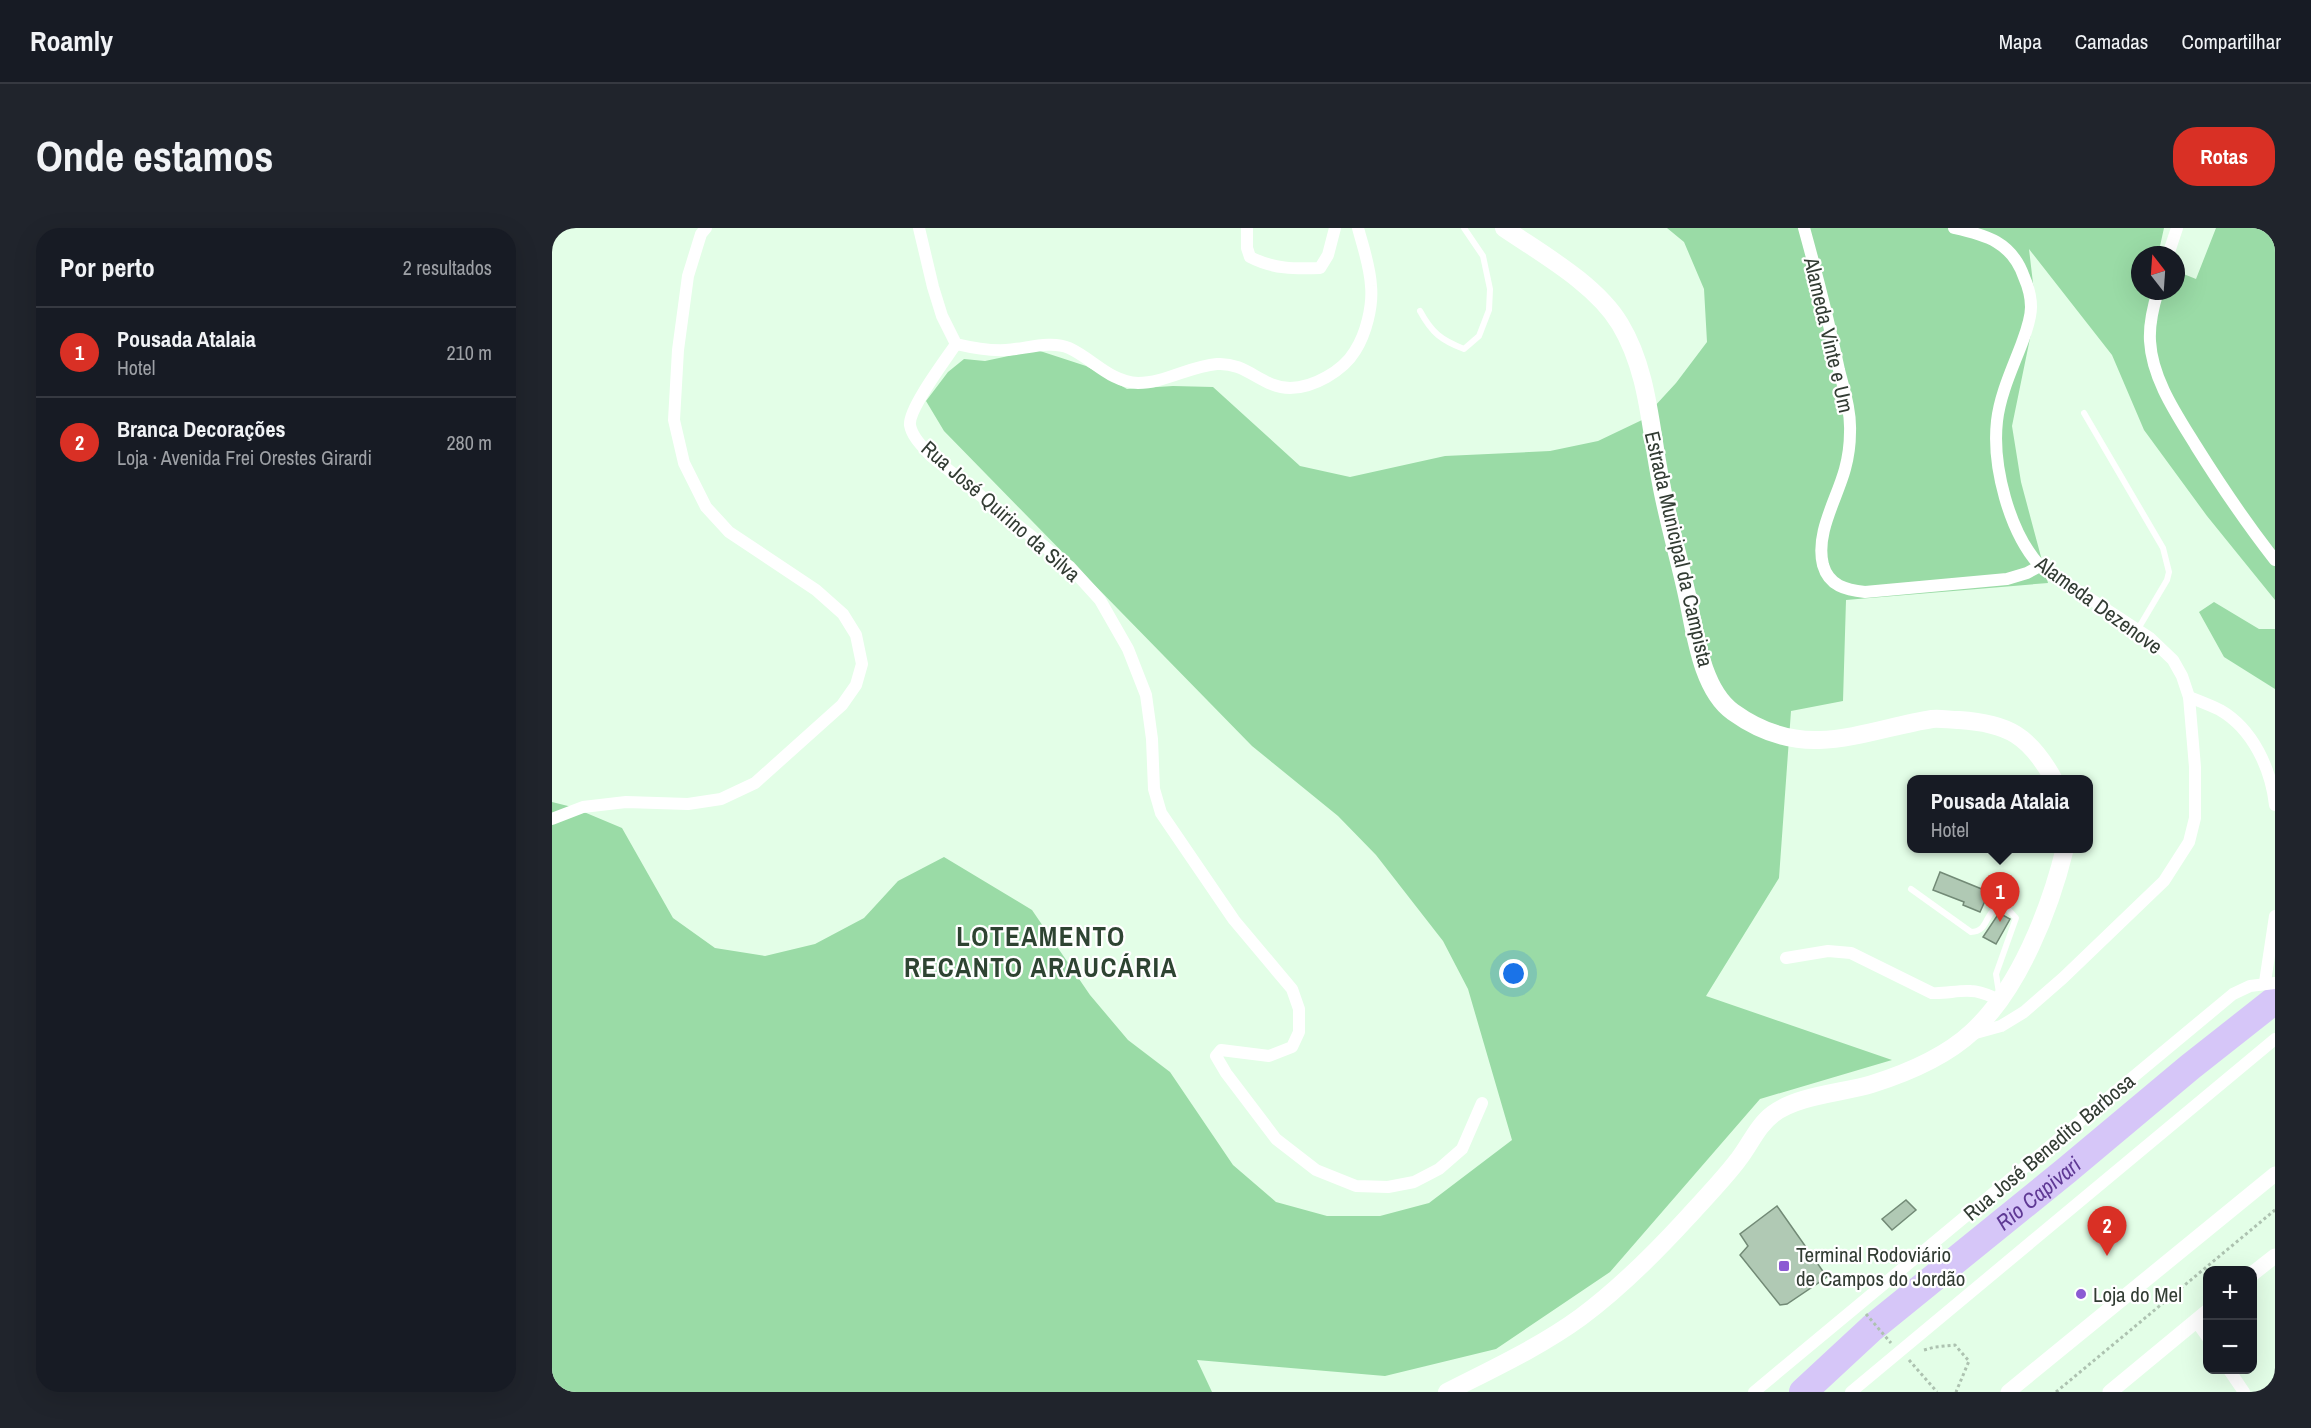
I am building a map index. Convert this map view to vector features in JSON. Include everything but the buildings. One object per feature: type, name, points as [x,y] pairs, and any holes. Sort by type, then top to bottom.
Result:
[{"type":"main road","name":"Estrada Municipal da Campista","points":[[1504,228],[1557,264],[1598,297],[1619,322],[1636,353],[1647,399],[1661,484],[1701,662],[1715,692],[1731,711],[1760,729],[1784,737],[1819,740],[1934,719],[1997,724],[2023,739],[2041,756],[2051,775]]},
{"type":"main road","points":[[1447,1392],[1536,1346],[1580,1318],[1622,1284],[1722,1180],[1761,1124],[1775,1112],[1796,1103],[1872,1084],[1908,1071],[1943,1054],[1971,1034],[2000,1000],[2031,945],[2054,887],[2064,853]]},
{"type":"street","points":[[552,819],[583,807],[626,802],[688,804],[721,799],[755,783],[842,705],[856,685],[862,664],[855,635],[843,614],[816,590],[729,532],[706,507],[684,463],[674,420],[678,350],[688,276],[701,234],[706,228]]},
{"type":"street","points":[[919,228],[942,316],[956,344],[983,350],[1068,347],[1113,377],[1136,383],[1157,380],[1217,364],[1234,365],[1248,370],[1269,384],[1289,388],[1315,383],[1335,372],[1355,352],[1367,322],[1372,289],[1370,270],[1358,228]]},
{"type":"street","points":[[1247,228],[1247,248],[1250,257],[1263,264],[1291,269],[1320,268],[1328,255],[1335,228]]},
{"type":"street","name":"Alameda Vinte e Um","points":[[1804,228],[1830,327],[1849,414],[1850,433],[1845,467],[1822,538],[1822,562],[1827,576],[1836,585],[1846,590],[1865,592],[2007,579],[2040,566]]},
{"type":"street","name":"Alameda Dezenove","points":[[1954,228],[1986,235],[2011,252],[2020,266],[2029,290],[2031,308],[2028,326],[2006,387],[1997,421],[1999,469],[2003,490],[2020,536],[2040,566],[2150,638],[2173,660],[2182,676],[2189,697],[2196,767],[2194,818],[2188,842],[2164,880],[2063,978],[2024,1012],[2001,1026],[1971,1034]]},
{"type":"street","points":[[2171,246],[2176,228]]},
{"type":"street","points":[[2155,300],[2151,312],[2150,342],[2158,378],[2236,509],[2275,560]]},
{"type":"street","name":"Rua José Quirino da Silva","points":[[956,344],[924,391],[910,417],[910,426],[915,437],[931,456],[1070,567],[1100,600],[1128,648],[1146,695],[1152,739],[1154,789],[1161,813],[1233,920],[1292,989],[1299,1009],[1299,1032],[1292,1047],[1269,1056],[1221,1050],[1216,1056],[1226,1073],[1276,1139],[1316,1170],[1356,1186],[1388,1187],[1413,1182],[1439,1169],[1462,1149],[1482,1103]]},
{"type":"street","points":[[2189,697],[2220,710],[2241,726],[2264,760],[2275,805]]},
{"type":"street","points":[[2271,982],[2275,916]]},
{"type":"street","points":[[1786,958],[1828,951],[1851,953],[1932,993],[1979,992],[2000,1000]]},
{"type":"street","name":"Rua José Benedito Barbosa","points":[[1754,1392],[2233,994],[2250,986],[2271,982]]},
{"type":"street","points":[[1851,1392],[1903,1354],[2275,1039]]},
{"type":"street","points":[[2008,1392],[2275,1174]]},
{"type":"street","points":[[2257,1271],[2275,1256]]},
{"type":"street","points":[[2110,1392],[2202,1316]]},
{"type":"street","points":[[2232,1374],[2244,1392]]},
{"type":"lane","points":[[1420,311],[1430,329],[1447,343],[1464,349],[1479,336],[1489,310],[1490,289],[1483,256],[1464,228]]},
{"type":"lane","points":[[2084,413],[2163,548],[2168,563],[2167,580],[2137,630]]},
{"type":"lane","points":[[1911,889],[1971,932],[1978,932],[1992,910],[1998,906],[2006,906],[2013,913],[2016,918],[1996,974],[2000,1000]]},
{"type":"path","points":[[2056,1392],[2275,1210]]},
{"type":"path","points":[[1868,1317],[1890,1343]]},
{"type":"path","points":[[1937,1392],[1903,1354],[1955,1345],[1969,1361],[1956,1392]]},
{"type":"green space","points":[[1667,228],[2164,228],[2160,246],[2131,246],[2131,300],[2185,300],[2185,275],[2196,279],[2216,228],[2275,228],[2275,600],[2207,516],[2144,430],[2112,355],[2029,249],[2036,309],[2012,426],[2021,482],[2048,583],[1846,600],[1843,701],[1791,711],[1779,878],[1706,996],[1892,1060],[1760,1099],[1610,1272],[1496,1349],[1385,1376],[1197,1360],[1212,1392],[552,1392],[552,802],[572,807],[622,828],[673,918],[715,948],[765,956],[815,944],[864,918],[898,881],[944,857],[1032,910],[1090,995],[1128,1040],[1170,1072],[1233,1165],[1276,1202],[1327,1216],[1380,1216],[1429,1203],[1512,1140],[1468,989],[1443,941],[1376,855],[1338,816],[1252,746],[944,431],[926,401],[948,372],[964,359],[985,361],[1037,350],[1086,366],[1127,389],[1173,386],[1213,387],[1300,466],[1350,477],[1445,456],[1550,451],[1598,441],[1642,420],[1676,383],[1707,342],[1704,289],[1684,242]]},
{"type":"green space","points":[[2214,602],[2259,629],[2275,629],[2275,689],[2224,657],[2199,612]]},
{"type":"waterway","name":"Rio Capivari","points":[[1803,1392],[1872,1328],[2275,1000]]},
{"type":"place","name":"Pousada Atalaia","points":[[2000,922]]},
{"type":"place","name":"Branca Decorações","points":[[2107,1256]]},
{"type":"place","name":"Terminal Rodoviário de Campos do Jordão","points":[[1784,1266]]},
{"type":"place","name":"Loja do Mel","points":[[2081,1294]]},
{"type":"district","name":"LOTEAMENTO RECANTO ARAUCÁRIA","points":[[1041,952]]}]
